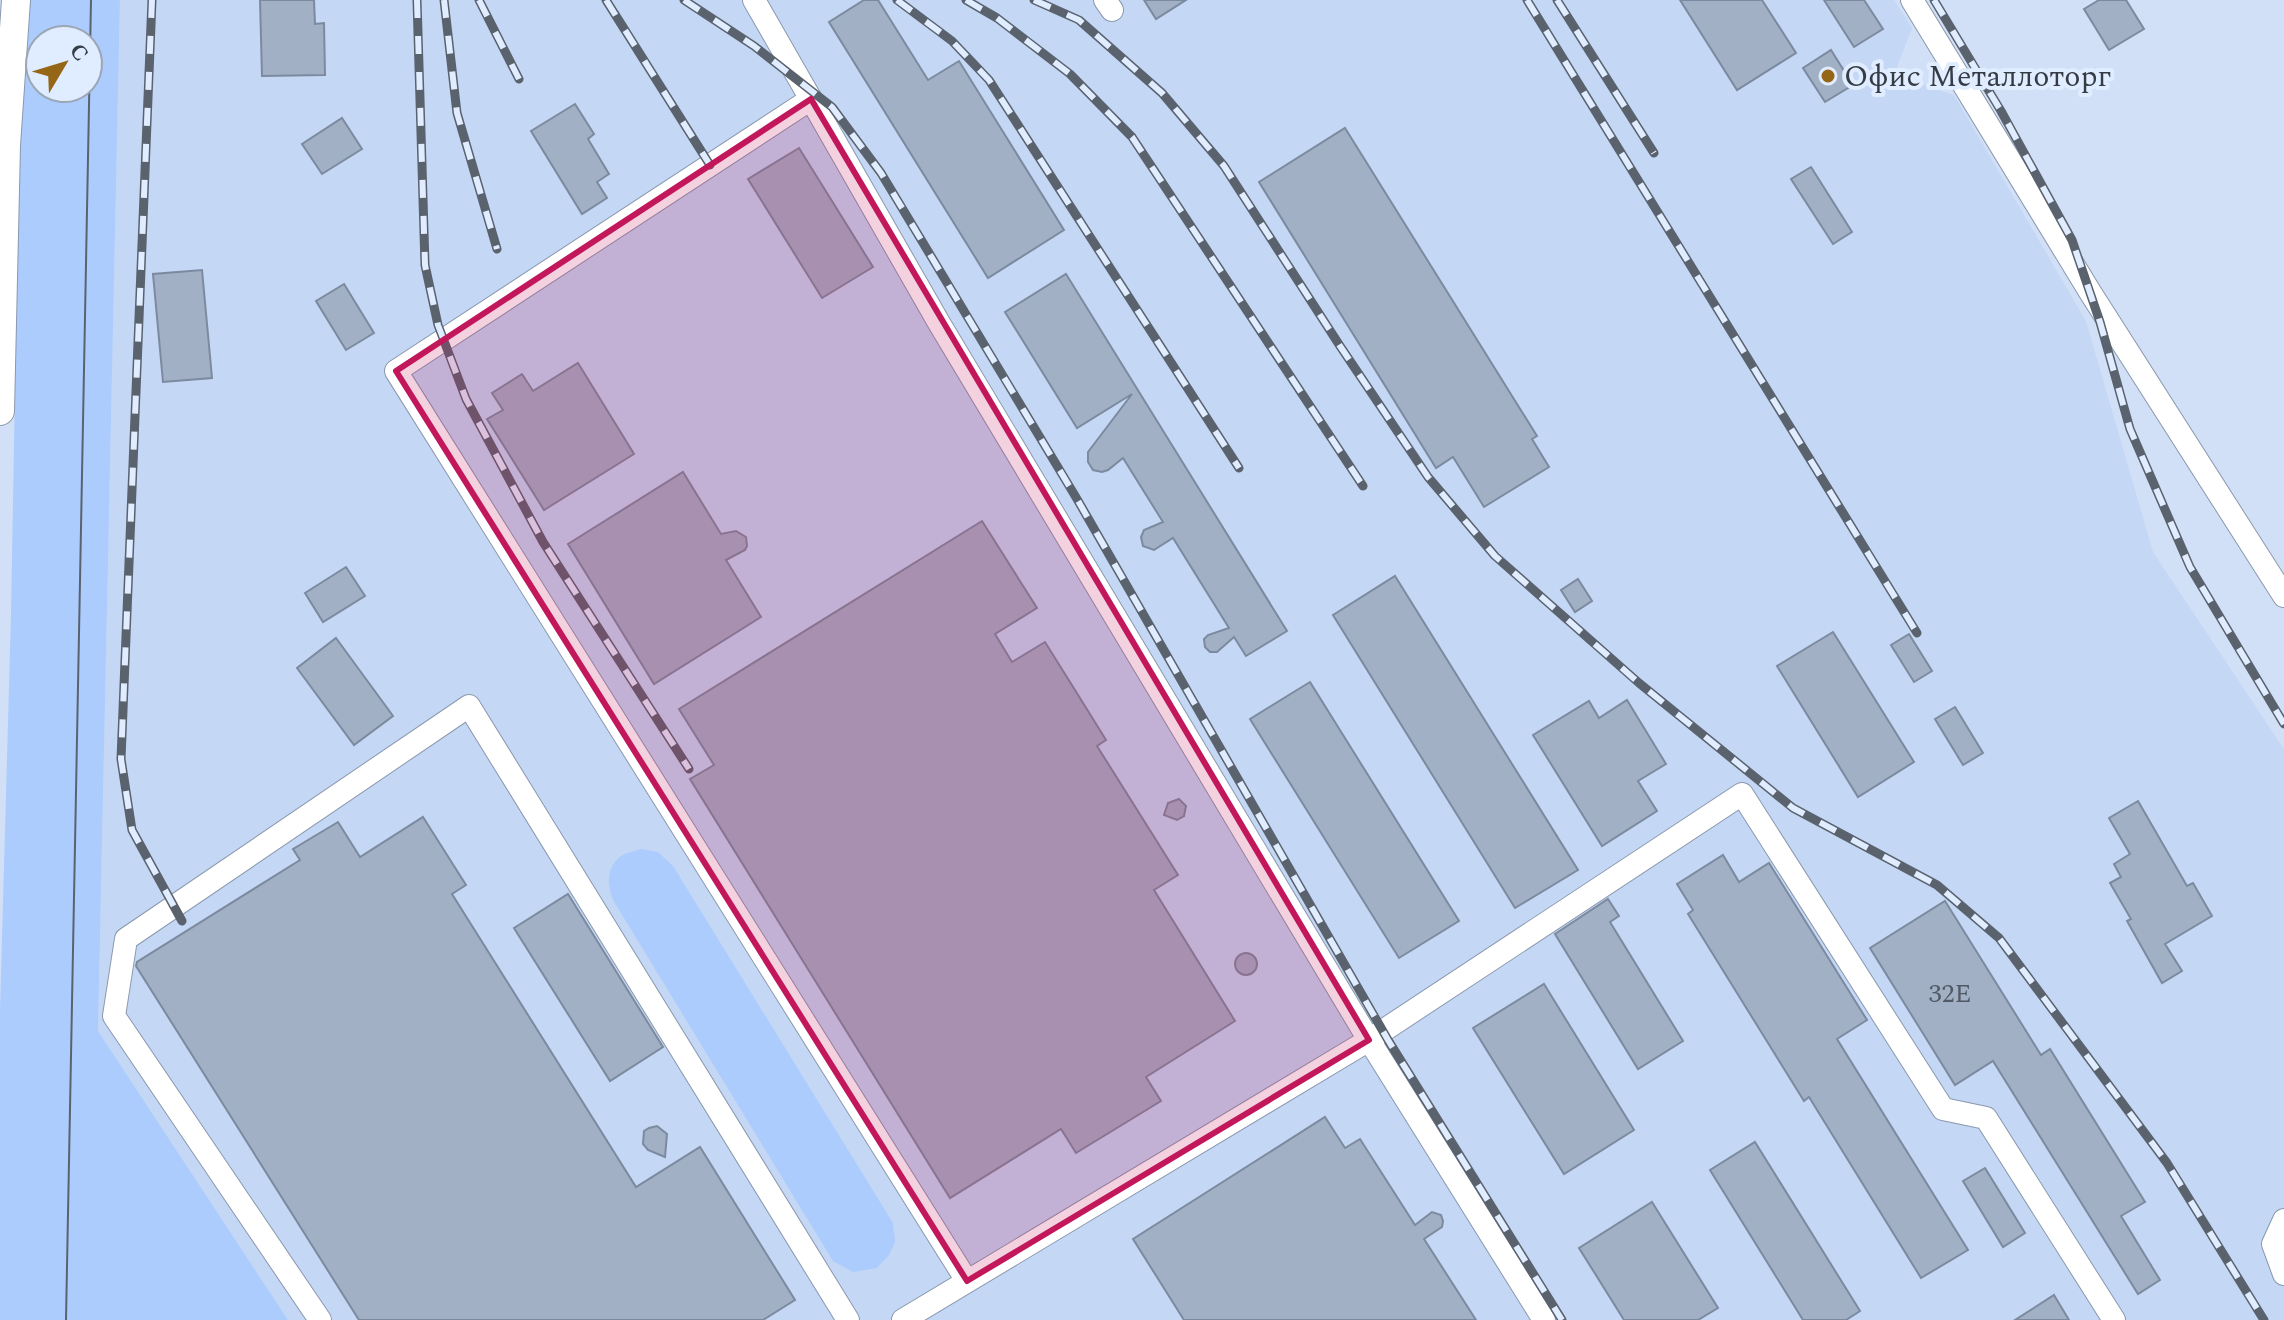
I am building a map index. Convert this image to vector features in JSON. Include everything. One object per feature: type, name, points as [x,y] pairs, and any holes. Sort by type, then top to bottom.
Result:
[{"type":"main road","points":[[0,411],[6,145],[16,0]]},
{"type":"main road","points":[[0,65],[6,145]]},
{"type":"street","points":[[754,0],[939,323],[1369,1040],[1544,1320]]},
{"type":"street","points":[[1912,0],[2090,292],[2284,596]]},
{"type":"street","points":[[811,99],[396,371],[967,1281]]},
{"type":"street","points":[[320,1320],[114,1016],[126,939],[469,706],[848,1320]]},
{"type":"street","points":[[903,1320],[1369,1040],[1742,794],[1943,1109],[1986,1118],[2114,1320]]},
{"type":"street","points":[[2284,1220],[2273,1244],[2284,1274]]},
{"type":"highlighted area","points":[[811,99],[1369,1040],[967,1281],[396,371]]},
{"type":"shaded area","points":[[22,0],[120,0],[98,1031],[288,1320],[0,1320],[0,1011]]},
{"type":"shaded area","points":[[120,0],[1894,0],[1912,28],[1894,75],[1954,95],[2086,321],[2153,552],[2284,749],[2284,1320],[288,1320],[98,1031]]},
{"type":"shaded area","points":[[641,849],[658,852],[673,866],[893,1223],[895,1242],[889,1255],[877,1268],[853,1272],[833,1261],[613,900],[609,882],[613,865],[621,856]]},
{"type":"building","points":[[260,0],[314,0],[315,24],[324,23],[325,75],[262,76]]},
{"type":"building","points":[[864,0],[878,0],[928,80],[959,61],[1064,230],[988,278],[829,22]]},
{"type":"building","points":[[1144,0],[1186,0],[1156,19]]},
{"type":"building","points":[[1680,0],[1762,0],[1796,53],[1737,90]]},
{"type":"building","points":[[1824,0],[1864,0],[1883,29],[1854,47]]},
{"type":"building","points":[[2099,0],[2126,0],[2144,29],[2109,50],[2084,9]]},
{"type":"building","name":"Офис Металлоторг","points":[[1831,50],[1853,85],[1825,102],[1803,68]]},
{"type":"building","points":[[575,104],[594,134],[588,139],[609,174],[597,182],[607,198],[582,214],[531,131]]},
{"type":"building","points":[[342,118],[362,149],[322,174],[302,144]]},
{"type":"building","points":[[1345,128],[1537,436],[1532,439],[1549,467],[1484,507],[1453,457],[1436,468],[1259,182]]},
{"type":"building","points":[[799,148],[873,267],[822,298],[748,179]]},
{"type":"building","points":[[1811,167],[1852,232],[1833,244],[1791,179]]},
{"type":"building","points":[[202,270],[212,378],[163,382],[153,274]]},
{"type":"building","points":[[1066,274],[1287,631],[1246,656],[1234,637],[1217,652],[1210,652],[1205,647],[1204,639],[1208,635],[1229,628],[1173,538],[1154,550],[1143,546],[1141,537],[1144,530],[1163,522],[1123,458],[1102,472],[1093,470],[1088,462],[1088,452],[1132,394],[1077,428],[1005,312]]},
{"type":"building","points":[[344,284],[374,333],[346,350],[316,301]]},
{"type":"building","points":[[578,363],[634,454],[544,510],[487,419],[503,410],[492,393],[522,374],[533,391]]},
{"type":"building","points":[[683,472],[721,534],[736,531],[746,537],[745,550],[726,560],[761,617],[654,684],[568,544]]},
{"type":"building","points":[[982,521],[1037,608],[995,634],[1012,662],[1045,642],[1075,690],[1106,740],[1097,746],[1178,875],[1154,890],[1235,1021],[1146,1077],[1161,1101],[1076,1153],[1061,1129],[950,1198],[690,779],[714,765],[679,709]]},
{"type":"building","points":[[346,567],[365,596],[323,622],[305,593]]},
{"type":"building","points":[[1395,576],[1578,870],[1515,908],[1333,615]]},
{"type":"building","points":[[1578,579],[1592,601],[1575,612],[1561,590]]},
{"type":"building","points":[[1833,632],[1914,762],[1858,797],[1777,666]]},
{"type":"building","points":[[1909,634],[1932,671],[1914,682],[1891,645]]},
{"type":"building","points":[[336,638],[393,716],[354,745],[297,668]]},
{"type":"building","points":[[1310,682],[1459,921],[1399,958],[1250,719]]},
{"type":"building","points":[[1627,700],[1666,764],[1638,781],[1657,811],[1602,846],[1533,735],[1589,701],[1599,718]]},
{"type":"building","points":[[1955,707],[1983,753],[1963,765],[1935,719]]},
{"type":"building","points":[[1179,799],[1186,806],[1184,816],[1177,820],[1164,815],[1168,803]]},
{"type":"building","points":[[2138,801],[2187,886],[2193,883],[2212,916],[2165,944],[2182,971],[2162,983],[2127,921],[2131,919],[2110,883],[2121,877],[2114,864],[2130,854],[2109,818]]},
{"type":"building","points":[[423,817],[466,885],[452,894],[636,1187],[700,1147],[795,1300],[763,1320],[359,1320],[136,966],[137,962],[300,860],[293,849],[338,822],[360,857]]},
{"type":"building","points":[[1723,855],[1739,882],[1769,863],[1867,1020],[1837,1039],[1968,1250],[1921,1278],[1809,1097],[1804,1101],[1688,914],[1693,910],[1677,884]]},
{"type":"building","points":[[568,894],[663,1047],[610,1081],[514,928]]},
{"type":"building","points":[[1608,899],[1619,916],[1610,922],[1683,1041],[1638,1069],[1555,934]]},
{"type":"building","points":[[1945,901],[2041,1055],[2050,1049],[2145,1202],[2121,1216],[2160,1280],[2138,1294],[1993,1061],[1955,1085],[1870,948]]},
{"type":"building","points":[[1246,953],[1254,956],[1257,964],[1254,972],[1246,975],[1238,972],[1235,964],[1238,956]]},
{"type":"building","points":[[1544,984],[1634,1130],[1564,1174],[1473,1028]]},
{"type":"building","points":[[1325,1117],[1345,1148],[1360,1139],[1415,1225],[1432,1212],[1441,1215],[1442,1227],[1424,1239],[1476,1320],[1184,1320],[1133,1239]]},
{"type":"building","points":[[657,1126],[667,1134],[665,1157],[648,1150],[643,1144],[644,1131]]},
{"type":"building","points":[[1755,1142],[1860,1311],[1846,1320],[1803,1320],[1710,1170]]},
{"type":"building","points":[[1985,1168],[2025,1233],[2003,1247],[1963,1181]]},
{"type":"building","points":[[1652,1202],[1718,1308],[1698,1320],[1624,1320],[1579,1248]]},
{"type":"building","points":[[2054,1295],[2069,1320],[2015,1320]]},
{"type":"tram line","points":[[66,1320],[91,0]]},
{"type":"railway","points":[[152,0],[121,759],[132,830],[182,921]]},
{"type":"railway","points":[[417,0],[425,265],[438,325],[466,399],[543,542],[689,769]]},
{"type":"railway","points":[[444,0],[457,113],[497,249]]},
{"type":"railway","points":[[479,0],[519,79]]},
{"type":"railway","points":[[606,0],[710,165]]},
{"type":"railway","points":[[684,0],[754,46],[832,107],[881,173],[1077,499],[1388,1040],[1562,1320]]},
{"type":"railway","points":[[897,0],[952,41],[989,80],[1239,468]]},
{"type":"railway","points":[[966,0],[997,18],[1070,74],[1132,137],[1363,486]]},
{"type":"railway","points":[[1034,0],[1079,20],[1162,93],[1224,166],[1428,477],[1495,556],[1639,683],[1793,808],[1937,885],[1999,938],[2167,1163],[2264,1320]]},
{"type":"railway","points":[[1527,0],[1917,633]]},
{"type":"railway","points":[[1557,0],[1654,153]]},
{"type":"railway","points":[[1934,0],[2001,111],[2072,240],[2100,322],[2130,429],[2190,567],[2284,724]]},
{"type":"place","name":"Офис Металлоторг","points":[[1828,76]]}]
